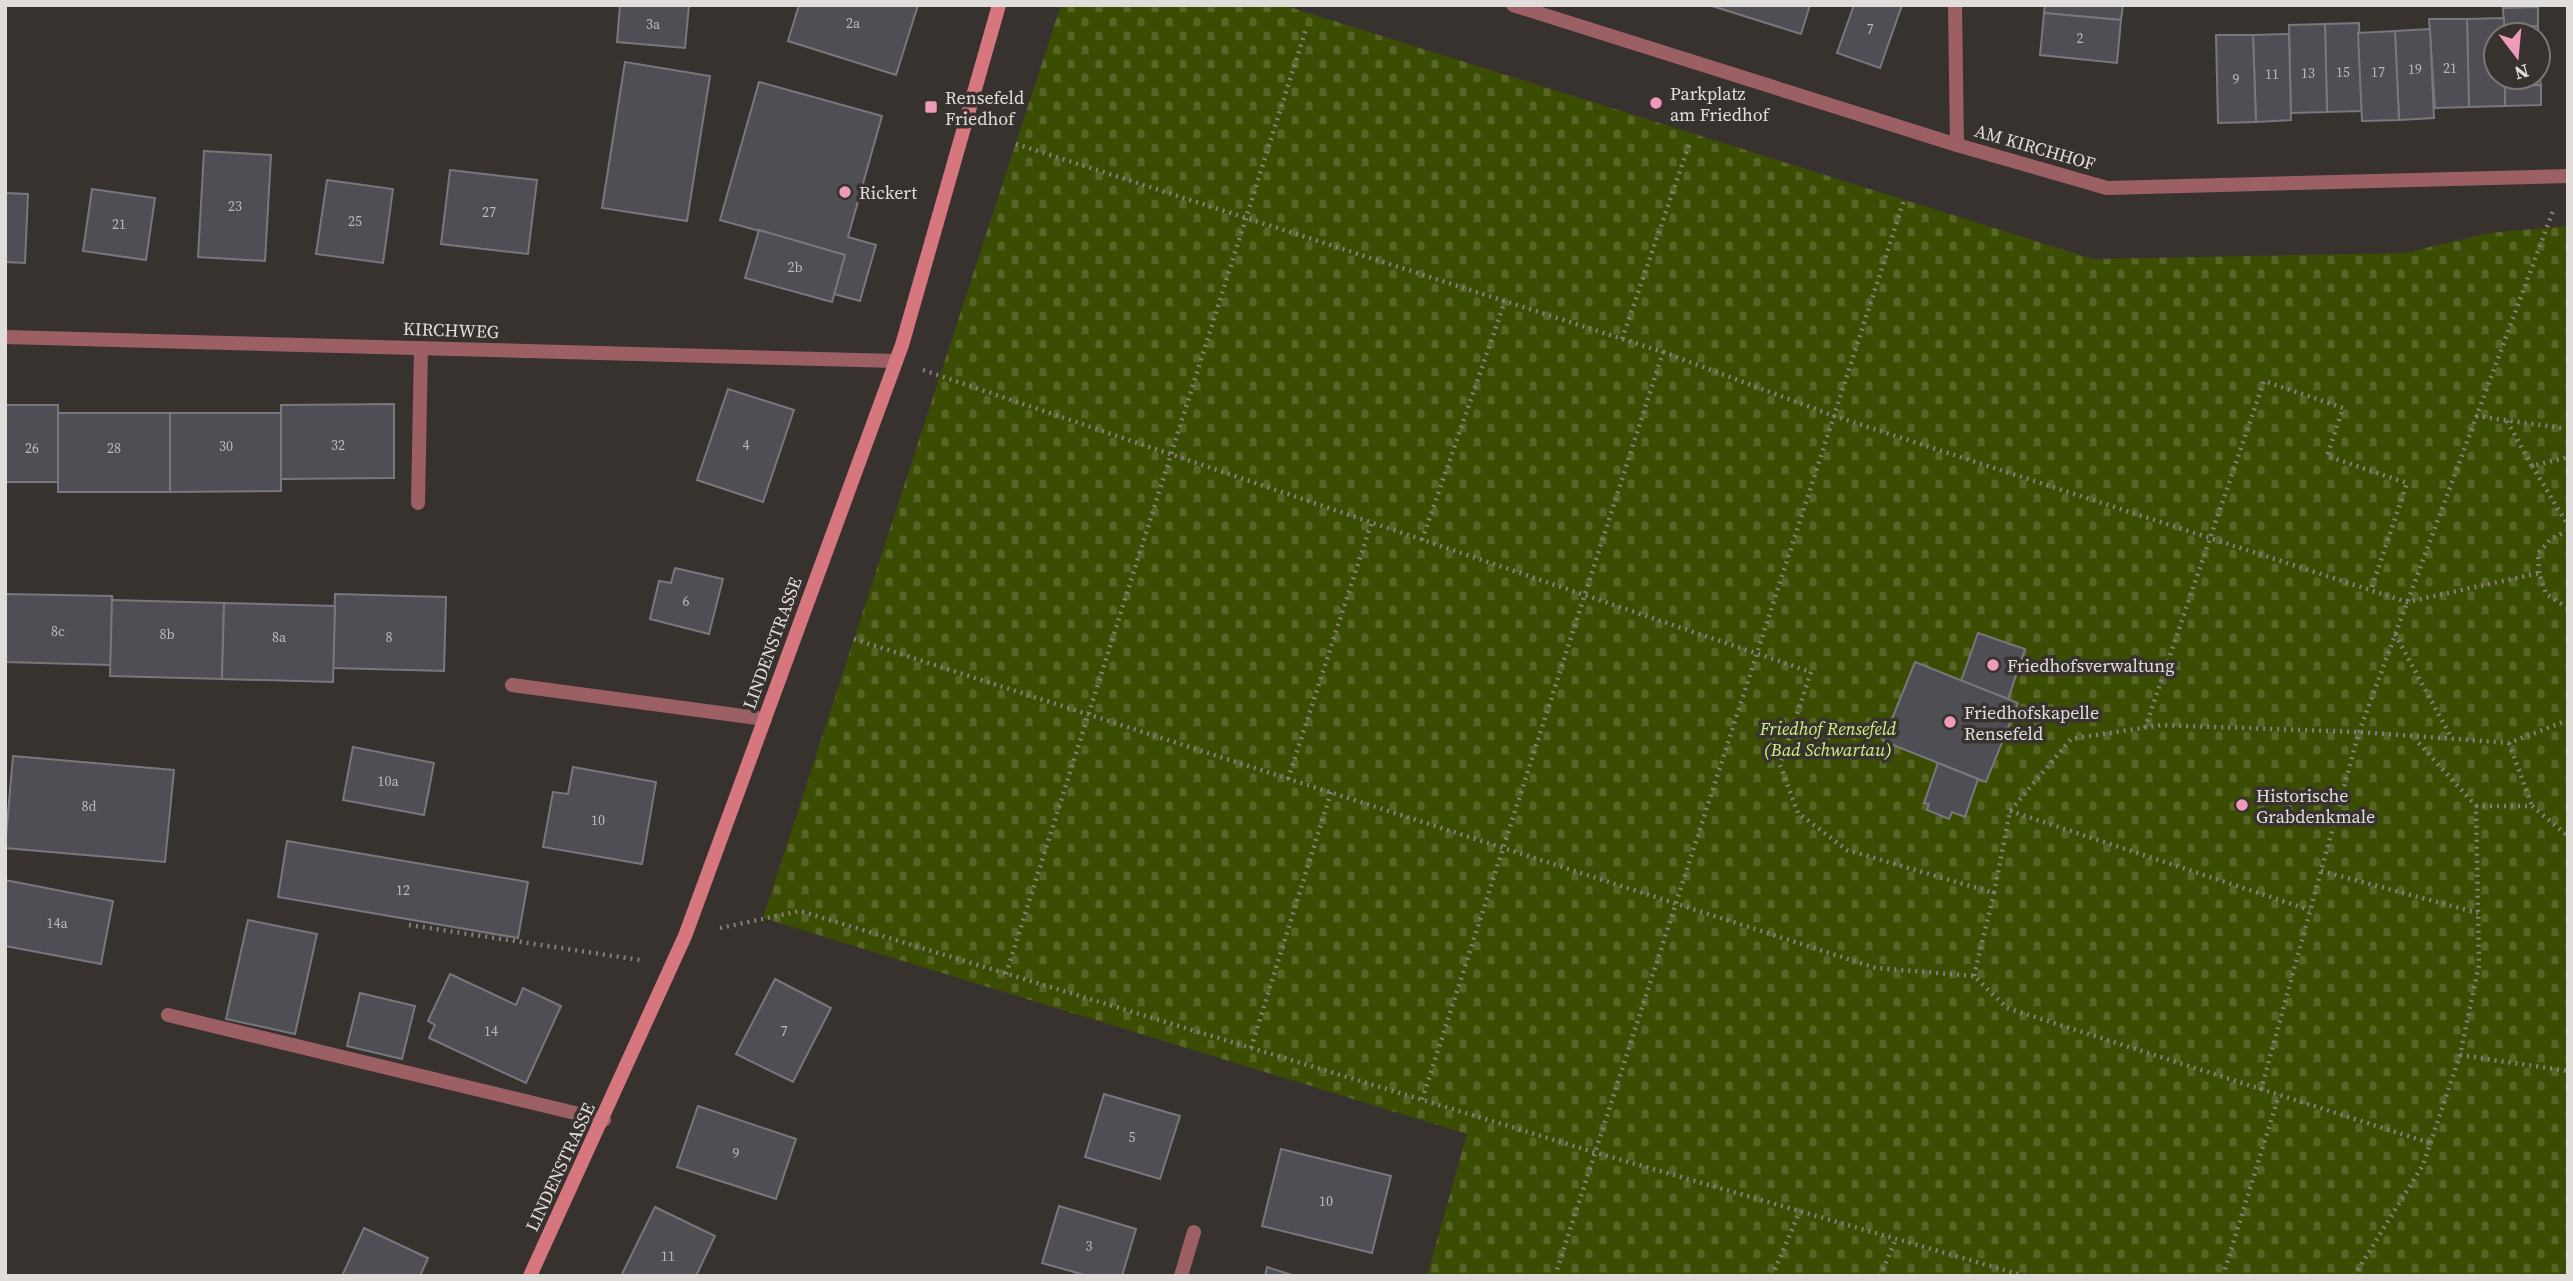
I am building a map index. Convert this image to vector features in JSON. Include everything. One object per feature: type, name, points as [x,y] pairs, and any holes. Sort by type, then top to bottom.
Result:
[{"type":"street","name":"LINDENSTRASSE","points":[[530,1276],[604,1121],[685,936],[896,361],[999,5]]},
{"type":"street","name":"AM KIRCHHOF","points":[[1513,5],[1956,145],[2107,188],[2567,176]]},
{"type":"street","points":[[1955,5],[1956,145]]},
{"type":"street","name":"KIRCHWEG","points":[[5,337],[896,361]]},
{"type":"street","points":[[418,503],[421,348]]},
{"type":"street","points":[[512,685],[765,719]]},
{"type":"street","points":[[168,1015],[604,1121]]},
{"type":"street","points":[[1181,1276],[1194,1231]]},
{"type":"path","points":[[1006,974],[1306,29]]},
{"type":"path","points":[[1622,339],[1690,142]]},
{"type":"path","points":[[1016,144],[1663,352],[1834,416],[2407,602],[2539,573]]},
{"type":"path","points":[[2262,1090],[2358,733],[2567,176]]},
{"type":"path","points":[[1555,1276],[1904,200]]},
{"type":"path","points":[[1422,540],[1504,301]]},
{"type":"path","points":[[1422,1100],[1663,352]]},
{"type":"path","points":[[896,361],[1811,671],[1780,765],[1798,813],[1847,850],[1994,893]]},
{"type":"path","points":[[2145,728],[2264,381],[2343,408],[2327,456],[2407,483],[2371,590]]},
{"type":"path","points":[[2476,416],[2568,429]]},
{"type":"path","points":[[2507,421],[2568,525]]},
{"type":"path","points":[[2532,466],[2568,457]]},
{"type":"path","points":[[1288,779],[1371,524]]},
{"type":"path","points":[[2568,531],[2552,538],[2538,553],[2539,573],[2546,594],[2568,608]]},
{"type":"path","points":[[2395,634],[2452,740]]},
{"type":"path","points":[[854,639],[1877,968],[1974,976],[2007,1008],[2430,1143]]},
{"type":"path","points":[[1974,976],[2010,811],[2071,739],[2161,725],[2358,733],[2509,743],[2568,720]]},
{"type":"path","points":[[2354,1276],[2423,1166],[2460,1055],[2479,965],[2476,806],[2414,738]]},
{"type":"path","points":[[2509,743],[2532,806],[2568,836]]},
{"type":"path","points":[[1251,1048],[1331,792]]},
{"type":"path","points":[[2476,806],[2532,806]]},
{"type":"path","points":[[2010,811],[2310,910]]},
{"type":"path","points":[[2321,871],[2478,913]]},
{"type":"path","points":[[685,936],[800,911],[1594,1153],[2025,1276]]},
{"type":"path","points":[[409,925],[673,965]]},
{"type":"path","points":[[2460,1055],[2568,1071]]},
{"type":"path","points":[[2224,1276],[2279,1095]]},
{"type":"path","points":[[1772,1276],[1800,1211]]},
{"type":"path","points":[[1880,1276],[1896,1239]]},
{"type":"green space","name":"Friedhof Rensefeld (Bad Schwartau)","points":[[1061,5],[1283,5],[2093,259],[2405,253],[2489,233],[2568,226],[2568,1276],[1427,1276],[1467,1134],[763,918]]},
{"type":"building","points":[[620,5],[689,5],[685,48],[617,42]]},
{"type":"building","points":[[799,5],[918,5],[896,75],[788,41]]},
{"type":"building","points":[[1709,5],[1810,5],[1801,34]]},
{"type":"building","points":[[1854,5],[1902,5],[1880,68],[1837,53]]},
{"type":"building","points":[[2045,5],[2123,5],[2121,20],[2044,13]]},
{"type":"building","points":[[2538,7],[2538,21],[2504,21],[2503,8]]},
{"type":"building","points":[[2044,13],[2121,20],[2117,63],[2040,55]]},
{"type":"building","points":[[2504,18],[2504,21],[2482,21],[2482,91],[2505,91],[2505,106],[2469,107],[2467,19]]},
{"type":"building","points":[[2429,19],[2467,19],[2469,107],[2435,108]]},
{"type":"building","points":[[2359,23],[2362,111],[2327,112],[2325,24]]},
{"type":"building","points":[[2325,24],[2327,112],[2291,113],[2289,25]]},
{"type":"building","points":[[2430,29],[2434,118],[2399,120],[2395,31]]},
{"type":"building","points":[[2395,31],[2399,120],[2362,121],[2358,33]]},
{"type":"building","points":[[2289,34],[2291,120],[2256,122],[2253,35]]},
{"type":"building","points":[[2216,35],[2253,35],[2256,122],[2218,123]]},
{"type":"building","points":[[625,62],[710,76],[687,221],[602,208]]},
{"type":"building","points":[[759,82],[882,116],[848,237],[876,245],[860,301],[834,294],[845,255],[720,220]]},
{"type":"building","points":[[2505,91],[2541,91],[2541,105],[2505,106]]},
{"type":"building","points":[[204,151],[271,155],[265,261],[198,257]]},
{"type":"building","points":[[450,170],[537,180],[528,254],[441,244]]},
{"type":"building","points":[[327,180],[393,189],[383,263],[316,254]]},
{"type":"building","points":[[92,189],[155,198],[146,260],[83,251]]},
{"type":"building","points":[[5,193],[28,194],[25,263],[5,262]]},
{"type":"building","points":[[759,230],[845,255],[832,302],[745,278]]},
{"type":"building","points":[[728,389],[794,410],[763,502],[697,480]]},
{"type":"building","points":[[394,404],[394,478],[281,479],[281,405]]},
{"type":"building","points":[[5,405],[58,405],[59,482],[5,482]]},
{"type":"building","points":[[58,413],[170,413],[170,492],[58,492]]},
{"type":"building","points":[[170,413],[281,413],[281,491],[170,492]]},
{"type":"building","points":[[675,568],[723,579],[709,634],[650,619],[659,581],[671,583]]},
{"type":"building","points":[[5,594],[112,596],[111,665],[5,662]]},
{"type":"building","points":[[335,594],[446,597],[444,671],[333,668]]},
{"type":"building","points":[[112,600],[224,603],[222,679],[110,676]]},
{"type":"building","points":[[224,603],[335,606],[333,682],[222,679]]},
{"type":"building","name":"Friedhofsverwaltung","points":[[1978,633],[2025,649],[2008,699],[1961,681]]},
{"type":"building","name":"Friedhofskapelle Rensefeld","points":[[1915,662],[2018,703],[1986,782],[1883,741]]},
{"type":"building","points":[[353,747],[434,763],[424,815],[343,800]]},
{"type":"building","points":[[13,756],[174,770],[165,862],[5,848]]},
{"type":"building","points":[[1938,763],[1978,779],[1965,817],[1952,812],[1949,819],[1927,810],[1929,804],[1924,803]]},
{"type":"building","points":[[573,767],[656,782],[642,864],[543,847],[553,792],[568,794]]},
{"type":"building","points":[[287,841],[528,882],[518,938],[278,897]]},
{"type":"building","points":[[5,880],[113,901],[101,964],[5,946]]},
{"type":"building","points":[[248,920],[317,934],[295,1034],[226,1019]]},
{"type":"building","points":[[450,974],[516,1005],[523,988],[561,1006],[526,1083],[429,1038],[435,1025],[428,1021]]},
{"type":"building","points":[[775,979],[831,1008],[793,1082],[736,1054]]},
{"type":"building","points":[[360,993],[415,1006],[402,1059],[347,1046]]},
{"type":"building","points":[[1104,1094],[1180,1116],[1160,1179],[1085,1157]]},
{"type":"building","points":[[698,1106],[796,1139],[776,1199],[677,1167]]},
{"type":"building","points":[[1281,1149],[1391,1176],[1372,1253],[1262,1226]]},
{"type":"building","points":[[1059,1206],[1136,1229],[1122,1276],[1088,1276],[1042,1263]]},
{"type":"building","points":[[655,1207],[715,1236],[696,1276],[621,1276]]},
{"type":"building","points":[[364,1228],[428,1258],[420,1276],[342,1276]]},
{"type":"building","points":[[1267,1267],[1295,1276],[1265,1276]]},
{"type":"place","name":"Parkplatz am Friedhof","points":[[1656,103]]},
{"type":"place","name":"Rensefeld Friedhof","points":[[931,107]]},
{"type":"place","name":"Rickert","points":[[845,192]]},
{"type":"place","name":"Friedhofsverwaltung","points":[[1993,665]]},
{"type":"place","name":"Friedhofskapelle Rensefeld","points":[[1950,722]]},
{"type":"place","name":"Historische Grabdenkmale","points":[[2242,805]]}]
